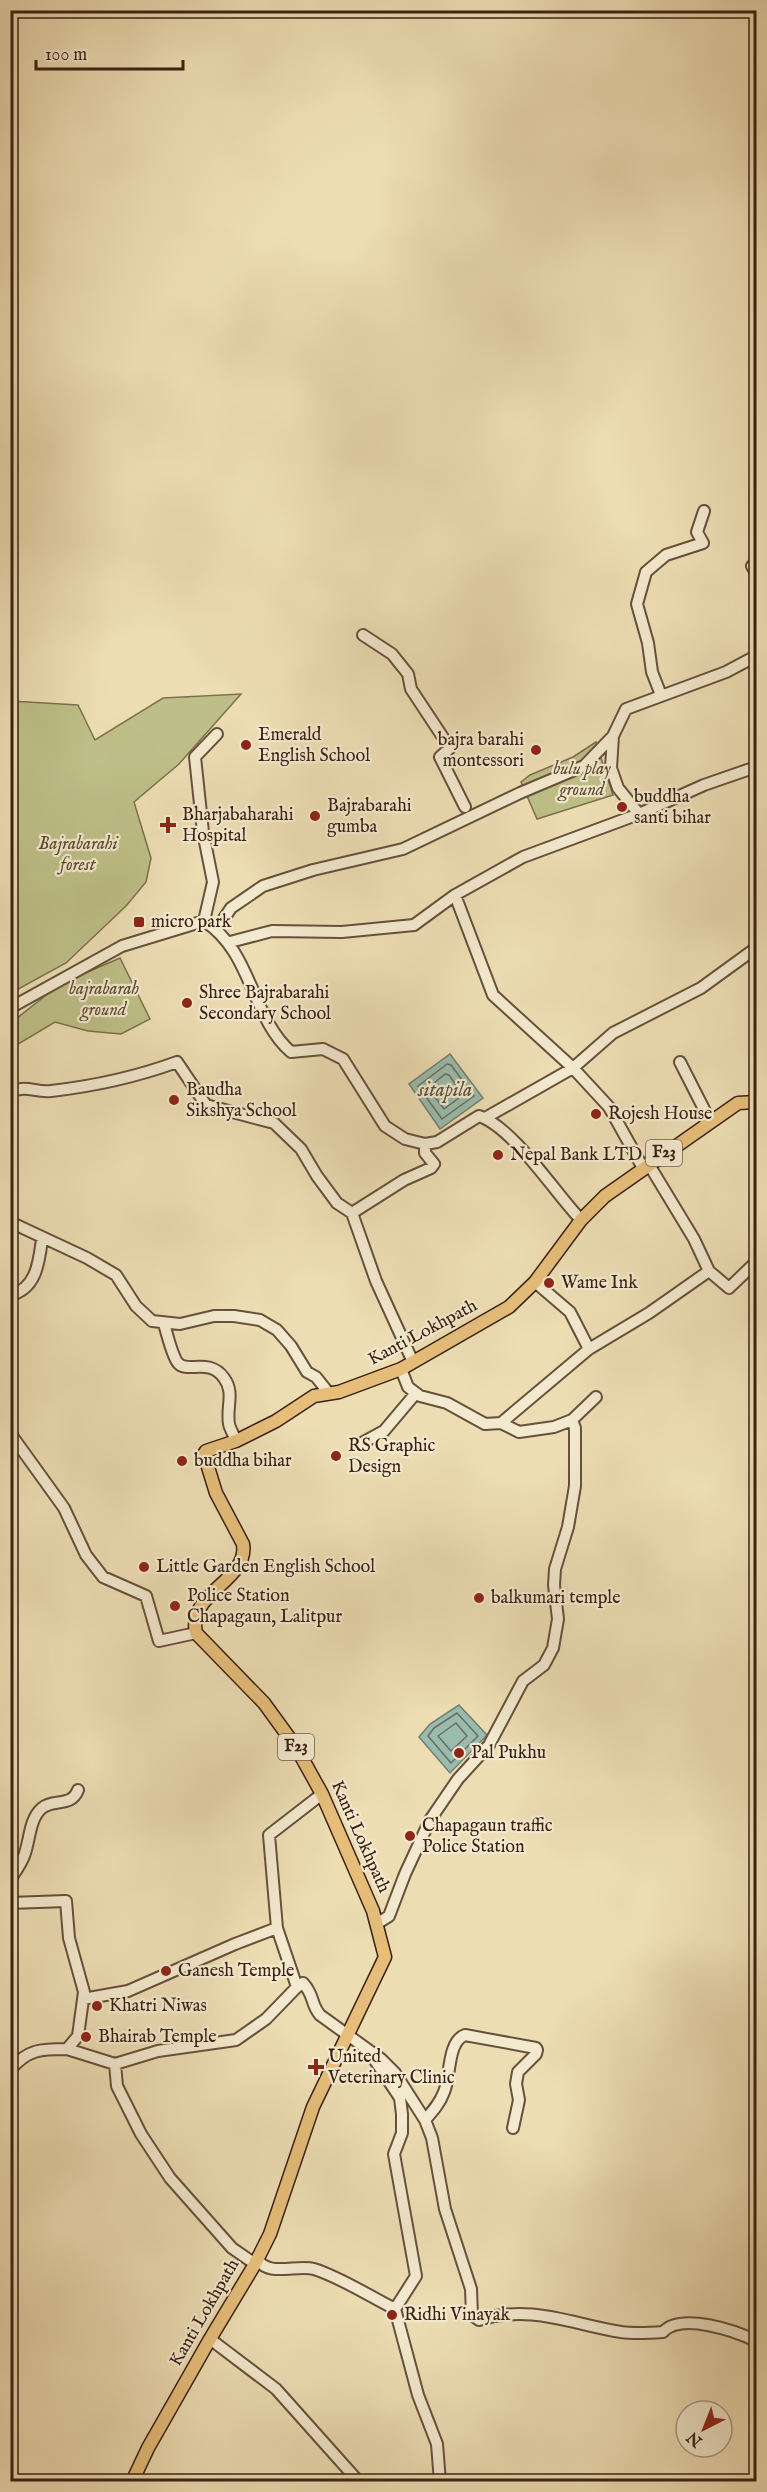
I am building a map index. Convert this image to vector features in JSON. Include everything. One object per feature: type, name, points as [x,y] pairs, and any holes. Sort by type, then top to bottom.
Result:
[{"type":"main road","name":"Kanti Lokhpath","points":[[137,2479],[210,2339],[270,2234],[313,2107],[346,2034],[385,1957],[378,1923],[322,1794],[296,1747],[264,1703],[196,1633],[193,1621],[197,1609],[242,1559],[243,1544],[216,1493],[204,1454],[209,1448],[236,1441],[276,1421],[314,1396],[339,1392],[401,1369],[509,1307],[535,1282],[581,1220],[605,1196],[738,1103],[756,1102]]},
{"type":"street","points":[[661,695],[652,672],[648,643],[637,604],[646,572],[666,555],[703,543],[697,532],[704,511]]},
{"type":"street","points":[[756,562],[752,566],[756,573]]},
{"type":"street","points":[[363,635],[392,654],[408,675],[411,689],[450,748],[440,757],[465,807]]},
{"type":"street","points":[[217,929],[231,908],[262,886],[313,870],[403,849],[520,793],[584,766],[613,736],[626,709],[726,672],[756,656]]},
{"type":"street","points":[[204,921],[213,882],[195,757],[217,734]]},
{"type":"street","points":[[613,736],[611,768],[618,788],[639,814]]},
{"type":"street","points":[[230,942],[272,932],[342,932],[414,926],[455,895],[523,857],[639,814],[704,785],[756,767]]},
{"type":"street","points":[[455,895],[493,995],[573,1068],[609,1107],[694,1239],[709,1270],[729,1288],[756,1262]]},
{"type":"street","points":[[10,1008],[122,946],[204,921],[217,929],[230,942],[264,1012],[283,1044],[291,1052],[323,1049],[343,1059],[357,1077],[386,1126],[405,1138],[425,1144],[437,1142],[479,1116],[485,1118],[509,1136],[581,1220]]},
{"type":"street","points":[[485,1118],[573,1068],[613,1033],[701,988],[756,948]]},
{"type":"street","points":[[10,1092],[21,1087],[47,1092],[101,1084],[146,1073],[177,1062],[206,1105],[274,1123],[301,1149],[316,1176],[338,1203],[352,1213],[376,1281],[413,1362]]},
{"type":"street","points":[[680,1062],[710,1121]]},
{"type":"street","points":[[352,1213],[404,1180],[431,1168],[434,1164],[425,1153],[425,1144]]},
{"type":"street","points":[[10,1222],[42,1239],[87,1258],[116,1275],[152,1321],[180,1324],[214,1316],[260,1320],[277,1330],[291,1346],[307,1372],[316,1377],[328,1392]]},
{"type":"street","points":[[10,1295],[18,1293],[35,1276],[42,1239]]},
{"type":"street","points":[[501,1423],[589,1349],[649,1313],[709,1270]]},
{"type":"street","points":[[535,1282],[570,1312],[589,1349]]},
{"type":"street","points":[[164,1324],[178,1363],[184,1367],[206,1366],[224,1378],[231,1393],[229,1424],[236,1441]]},
{"type":"street","points":[[401,1369],[408,1387],[416,1393],[457,1407],[485,1424],[501,1423],[519,1432],[554,1427],[572,1420],[596,1398]]},
{"type":"street","points":[[362,1443],[384,1431],[416,1393]]},
{"type":"street","points":[[378,1923],[388,1916],[430,1820],[458,1779],[489,1745],[523,1681],[544,1665],[553,1648],[558,1620],[554,1585],[555,1569],[568,1527],[575,1486],[575,1428],[572,1420]]},
{"type":"street","points":[[10,1434],[64,1508],[86,1555],[103,1577],[146,1596],[159,1641],[196,1633]]},
{"type":"street","points":[[10,1880],[23,1859],[30,1831],[42,1808],[71,1800],[78,1790]]},
{"type":"street","points":[[297,1988],[277,1928],[269,1835],[322,1794]]},
{"type":"street","points":[[10,1904],[66,1901],[69,1938],[83,1999],[78,2036],[67,2049]]},
{"type":"street","points":[[83,1999],[128,1991],[277,1928]]},
{"type":"street","points":[[10,2070],[20,2059],[36,2050],[67,2049],[116,2064],[158,2051],[236,2040],[266,2019],[303,1983],[312,1993],[314,2008],[325,2019],[369,2050],[394,2073],[425,2120],[432,2138],[445,2209],[471,2289],[472,2315],[479,2320],[518,2313],[556,2316],[622,2332],[643,2333],[663,2332],[669,2326],[688,2323],[723,2328],[756,2341]]},
{"type":"street","points":[[425,2120],[442,2097],[449,2075],[454,2045],[459,2038],[465,2035],[536,2048],[536,2054],[518,2072],[516,2084],[518,2107],[513,2128]]},
{"type":"street","points":[[369,2050],[399,2098],[402,2114],[402,2133],[394,2154],[416,2276],[395,2309],[418,2395],[437,2444],[440,2481]]},
{"type":"street","points":[[116,2064],[117,2086],[141,2134],[170,2178],[232,2248],[275,2269],[313,2269],[395,2309]]},
{"type":"street","points":[[210,2339],[276,2389],[359,2481]]},
{"type":"green space","name":"Bajrabarahi forest","points":[[241,694],[179,764],[134,802],[151,858],[146,882],[126,906],[66,963],[11,993],[11,701],[78,705],[95,740],[163,698]]},
{"type":"green space","name":"bulu play ground","points":[[596,742],[613,795],[537,819],[521,782],[530,775],[573,757]]},
{"type":"green space","name":"bajrabarah ground","points":[[120,958],[150,1019],[121,1034],[88,1031],[55,1022],[15,1046],[11,1039],[11,1023],[60,984]]},
{"type":"water","name":"sitapila","points":[[450,1054],[483,1098],[440,1129],[409,1084]]},
{"type":"water","points":[[459,1705],[487,1735],[450,1773],[419,1737],[430,1724]]},
{"type":"place","name":"Emerald English School","points":[[246,745]]},
{"type":"place","name":"bajra barahi montessori","points":[[536,750]]},
{"type":"place","name":"buddha santi bihar","points":[[622,807]]},
{"type":"place","name":"Bajrabarahi gumba","points":[[315,816]]},
{"type":"place","name":"Bharjabaharahi Hospital","points":[[168,825]]},
{"type":"place","name":"micro park","points":[[139,922]]},
{"type":"place","name":"Shree Bajrabarahi Secondary School","points":[[187,1003]]},
{"type":"place","name":"Baudha Sikshya School","points":[[174,1100]]},
{"type":"place","name":"Rojesh House","points":[[596,1114]]},
{"type":"place","name":"Nepal Bank LTD","points":[[498,1155]]},
{"type":"place","name":"Wame Ink","points":[[549,1283]]},
{"type":"place","name":"RS Graphic Design","points":[[336,1456]]},
{"type":"place","name":"buddha bihar","points":[[182,1461]]},
{"type":"place","name":"Little Garden English School","points":[[144,1567]]},
{"type":"place","name":"balkumari temple","points":[[479,1598]]},
{"type":"place","name":"Police Station Chapagaun, Lalitpur","points":[[175,1606]]},
{"type":"place","name":"Pal Pukhu","points":[[459,1753]]},
{"type":"place","name":"Chapagaun traffic Police Station","points":[[410,1836]]},
{"type":"place","name":"Ganesh Temple","points":[[166,1971]]},
{"type":"place","name":"Khatri Niwas","points":[[97,2006]]},
{"type":"place","name":"Bhairab Temple","points":[[86,2037]]},
{"type":"place","name":"United Veterinary Clinic","points":[[316,2067]]},
{"type":"place","name":"Ridhi Vinayak","points":[[392,2315]]}]
